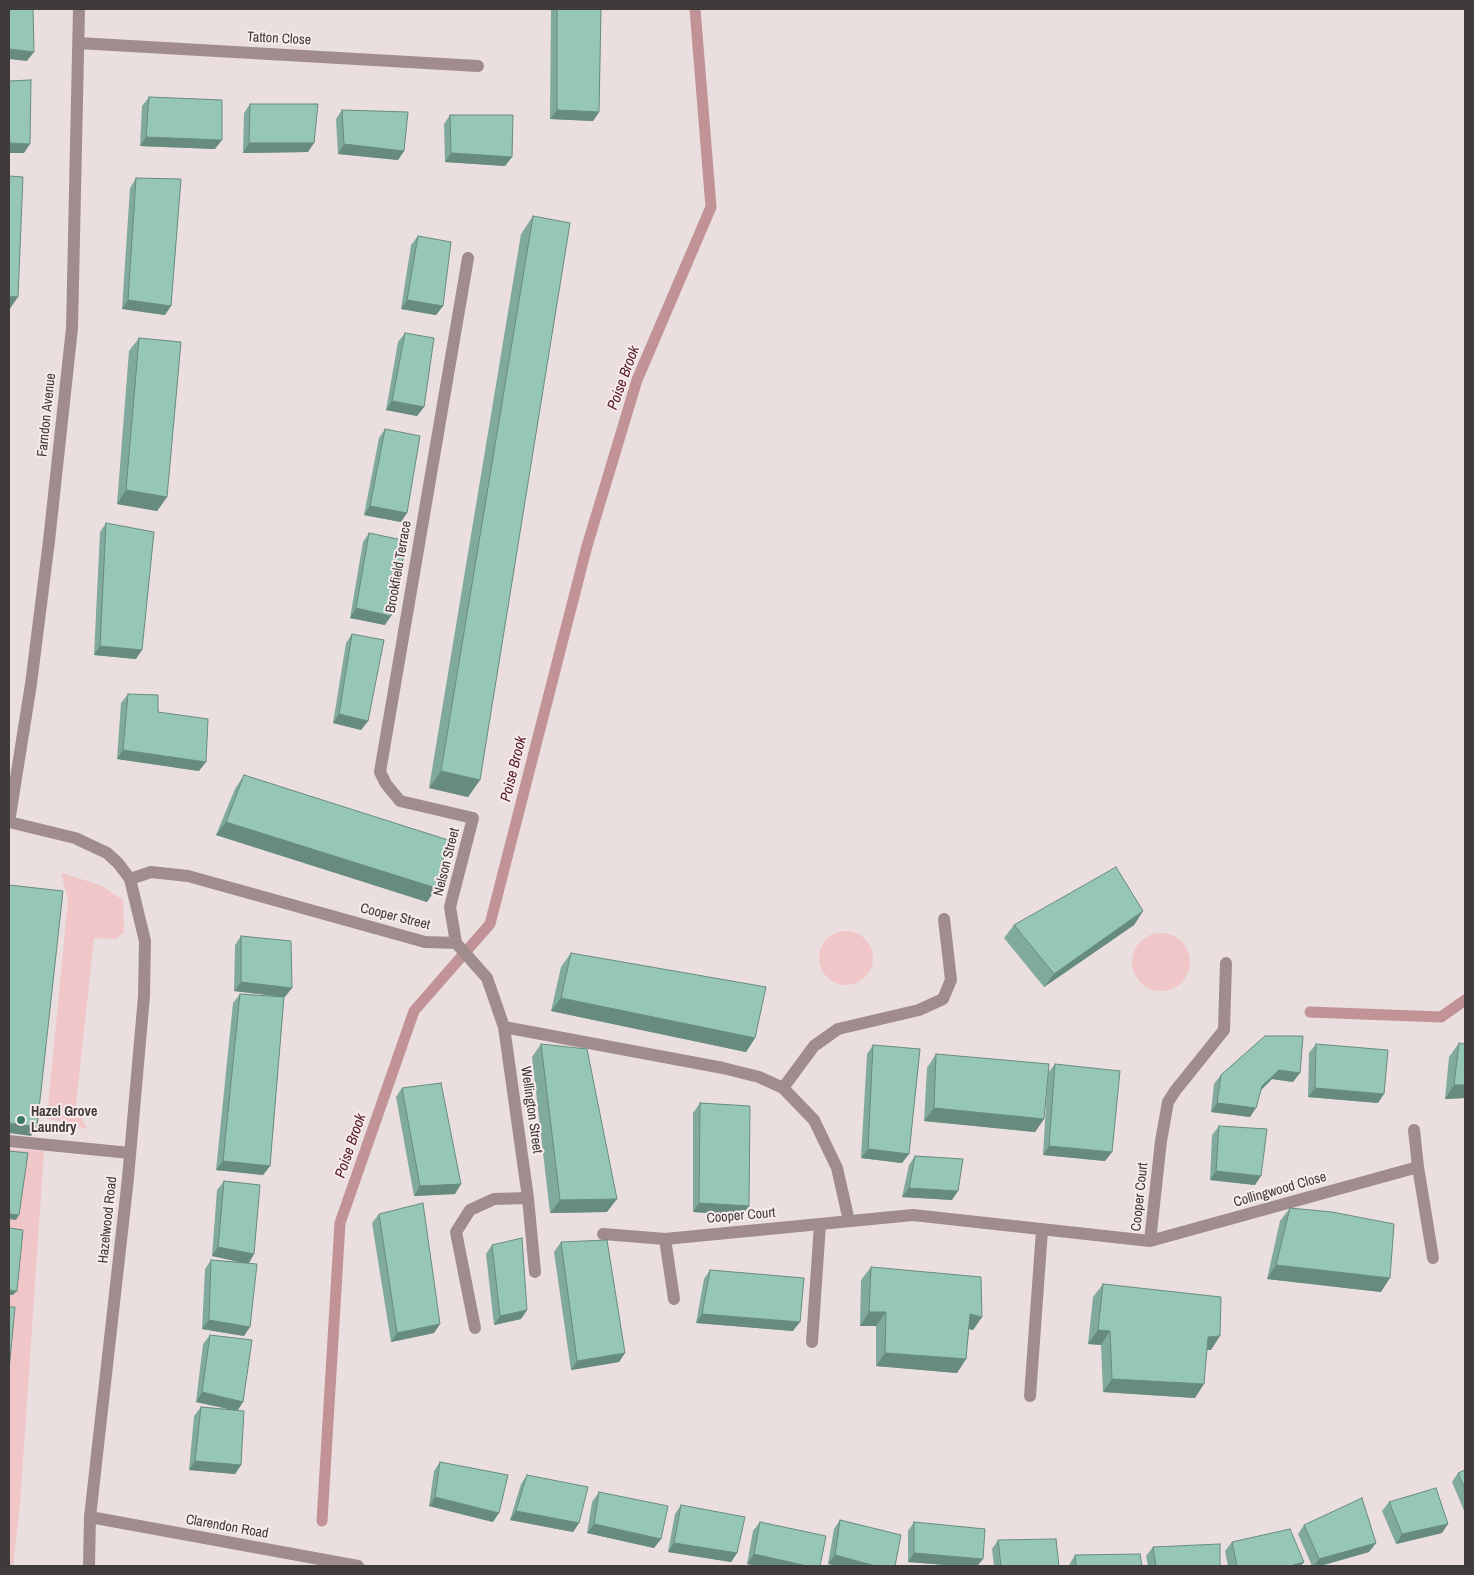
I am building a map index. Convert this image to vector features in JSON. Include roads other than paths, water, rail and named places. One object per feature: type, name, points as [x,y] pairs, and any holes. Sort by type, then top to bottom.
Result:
[{"type":"street","name":"Farndon Avenue","points":[[9,822],[31,684],[49,541],[72,328],[80,9]]},
{"type":"street","name":"Tatton Close","points":[[78,43],[478,66]]},
{"type":"street","name":"Brookfield Terrace","points":[[468,258],[380,772],[386,784],[400,801],[473,818]]},
{"type":"street","name":"Nelson Street","points":[[456,943],[450,907],[473,818]]},
{"type":"street","points":[[9,822],[75,838],[107,853],[118,863],[130,879]]},
{"type":"street","name":"Cooper Street","points":[[130,879],[151,872],[188,876],[426,942],[456,943]]},
{"type":"street","name":"Hazelwood Road","points":[[89,1566],[90,1518],[130,1152],[144,996],[145,942],[130,879]]},
{"type":"street","points":[[783,1088],[814,1046],[838,1030],[919,1010],[943,999],[951,980],[944,918]]},
{"type":"street","points":[[456,943],[487,978],[504,1027],[723,1068],[759,1077],[783,1088],[814,1120],[837,1168],[849,1221]]},
{"type":"street","name":"Cooper Court","points":[[603,1234],[665,1239],[913,1215],[1150,1241],[1161,1141],[1168,1102],[1224,1030],[1226,963]]},
{"type":"street","name":"Wellington Street","points":[[504,1027],[528,1198],[535,1272]]},
{"type":"street","points":[[1414,1130],[1433,1258]]},
{"type":"street","points":[[9,1141],[130,1152]]},
{"type":"street","name":"Collingwood Close","points":[[1150,1241],[1418,1167]]},
{"type":"street","points":[[474,1328],[456,1232],[470,1210],[494,1199],[528,1198]]},
{"type":"street","points":[[812,1342],[820,1224]]},
{"type":"street","points":[[1030,1396],[1042,1230]]},
{"type":"street","points":[[665,1239],[674,1298]]},
{"type":"street","name":"Clarendon Road","points":[[90,1518],[358,1566]]},
{"type":"waterway","name":"Poise Brook","points":[[322,1521],[340,1223],[414,1011],[490,924],[587,546],[637,380],[711,207],[695,9]]},
{"type":"waterway","points":[[1310,1012],[1441,1017],[1465,1000]]},
{"type":"place","name":"Hazel Grove Laundry","points":[[21,1120]]}]
